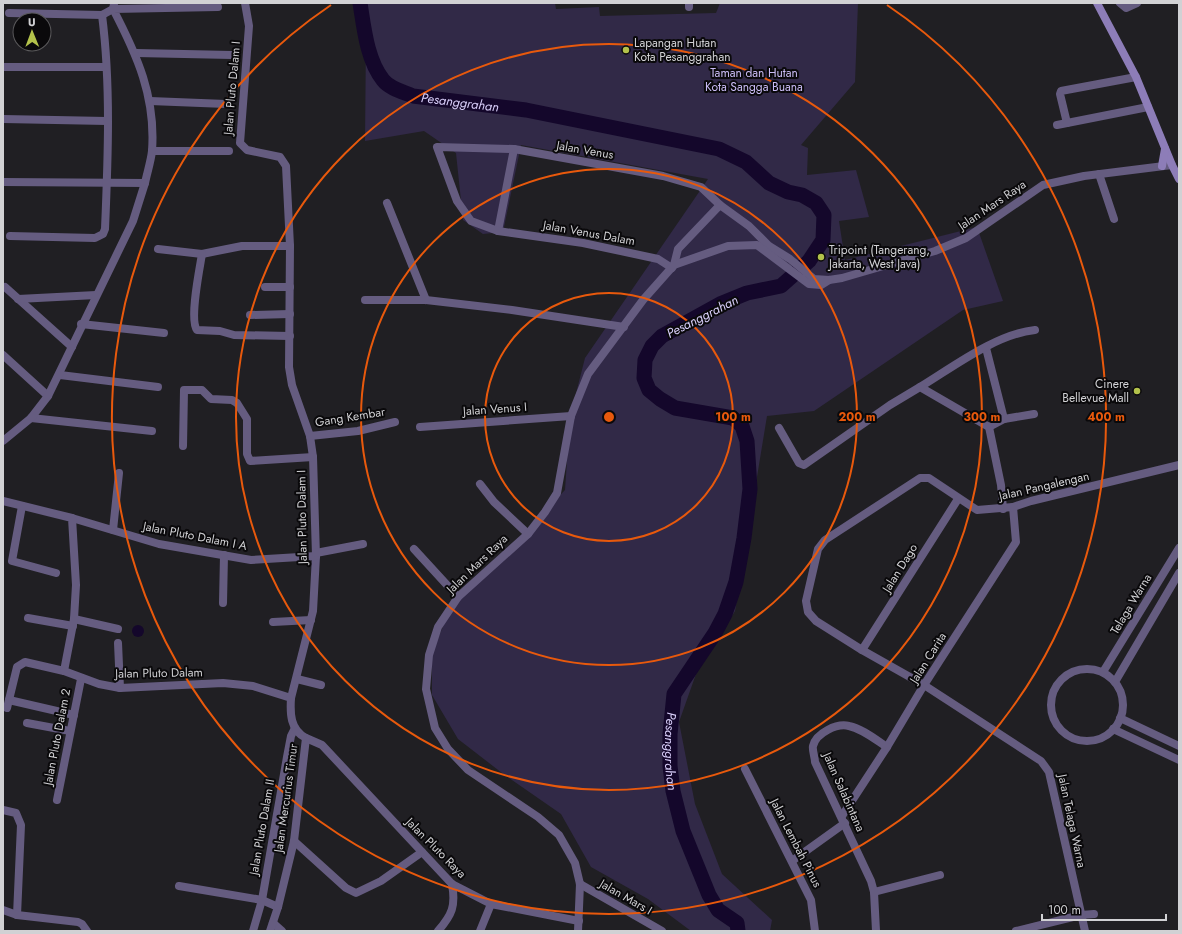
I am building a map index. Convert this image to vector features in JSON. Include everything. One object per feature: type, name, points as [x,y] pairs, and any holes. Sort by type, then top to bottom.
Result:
[{"type":"main road","points":[[1097,3],[1136,77],[1179,179]]},
{"type":"main road","points":[[1162,166],[1165,147]]},
{"type":"street","name":"Jalan Pluto Dalam I","points":[[245,3],[249,26],[240,143],[247,150],[280,157],[286,166],[290,246],[289,367],[292,385],[310,436],[313,457],[316,554],[311,620],[291,698]]},
{"type":"street","points":[[1120,3],[1126,8],[1137,3]]},
{"type":"street","points":[[9,13],[102,15],[114,6],[218,7]]},
{"type":"street","points":[[3,441],[31,418],[48,396],[60,375],[81,324],[133,222],[141,183],[152,151],[150,102],[136,53],[114,6]]},
{"type":"street","points":[[10,236],[100,237],[105,229],[110,183],[102,15]]},
{"type":"street","points":[[136,53],[232,55]]},
{"type":"street","points":[[3,67],[105,67]]},
{"type":"street","points":[[1067,123],[1060,94],[1061,91],[1136,77]]},
{"type":"street","points":[[150,102],[226,104]]},
{"type":"street","points":[[1056,125],[1148,107]]},
{"type":"street","points":[[3,119],[107,121]]},
{"type":"street","name":"Jalan Venus","points":[[437,147],[514,149],[663,176],[701,187],[720,205]]},
{"type":"street","name":"Jalan Venus Dalam","points":[[437,147],[457,201],[471,221],[498,231],[583,243],[658,259],[673,267]]},
{"type":"street","points":[[498,231],[514,149]]},
{"type":"street","points":[[152,151],[229,151]]},
{"type":"street","name":"Jalan Mars Raya","points":[[578,931],[580,884],[575,863],[559,836],[538,817],[468,770],[448,749],[435,728],[426,689],[429,655],[438,626],[458,598],[528,534],[557,493],[571,416],[588,374],[643,300],[673,267],[678,249],[720,205],[748,226],[787,262],[812,282],[842,278],[935,251],[966,238],[1043,185],[1099,174],[1172,165]]},
{"type":"street","points":[[1099,174],[1114,219]]},
{"type":"street","points":[[3,182],[141,183]]},
{"type":"street","points":[[387,203],[426,300]]},
{"type":"street","name":"Jalan Mars Raya","points":[[673,267],[734,245],[757,245],[787,262]]},
{"type":"street","points":[[158,249],[202,254],[242,246],[290,246]]},
{"type":"street","points":[[202,254],[195,306],[194,326],[197,330],[220,331],[234,335],[290,336]]},
{"type":"street","points":[[5,287],[72,347]]},
{"type":"street","points":[[265,287],[290,287]]},
{"type":"street","points":[[18,299],[96,296]]},
{"type":"street","points":[[365,300],[426,300],[512,310],[624,326]]},
{"type":"street","points":[[250,315],[290,314]]},
{"type":"street","points":[[81,324],[164,333]]},
{"type":"street","points":[[779,428],[799,464],[804,465],[890,405],[986,348],[1007,338],[1035,330]]},
{"type":"street","points":[[986,348],[1004,420]]},
{"type":"street","points":[[3,355],[48,396]]},
{"type":"street","points":[[60,375],[158,387]]},
{"type":"street","points":[[920,387],[989,427],[1001,485],[1003,509]]},
{"type":"street","points":[[183,446],[184,390],[202,390],[211,399],[232,400],[237,403],[247,419],[247,454],[250,461],[255,462],[313,457]]},
{"type":"street","points":[[989,427],[1004,420],[1034,414]]},
{"type":"street","name":"Jalan Venus I","points":[[420,427],[571,416]]},
{"type":"street","points":[[31,418],[152,431]]},
{"type":"street","name":"Gang Kembar","points":[[310,436],[358,430],[394,422]]},
{"type":"street","name":"Jalan Pangalengan","points":[[808,612],[806,601],[818,549],[825,540],[920,478],[929,478],[958,499],[977,510],[1003,509],[1179,465]]},
{"type":"street","points":[[114,530],[118,473]]},
{"type":"street","points":[[480,484],[494,502],[528,534]]},
{"type":"street","name":"Jalan Dago","points":[[862,650],[958,499]]},
{"type":"street","name":"Jalan Pluto Dalam I A","points":[[3,501],[72,518],[159,544],[251,560],[316,554],[363,544]]},
{"type":"street","points":[[22,506],[12,561],[56,573]]},
{"type":"street","name":"Jalan Carita","points":[[792,861],[843,820],[924,685],[1016,542],[1013,507]]},
{"type":"street","points":[[64,671],[73,623],[76,585],[72,518]]},
{"type":"street","name":"Telaga Warna","points":[[1103,672],[1179,548]]},
{"type":"street","points":[[414,549],[458,598]]},
{"type":"street","points":[[223,602],[224,555]]},
{"type":"street","points":[[1116,682],[1179,572]]},
{"type":"street","name":"Jalan Telaga Warna","points":[[808,612],[816,621],[862,650],[924,685],[1041,761],[1049,772],[1085,931]]},
{"type":"street","points":[[28,618],[118,629]]},
{"type":"street","points":[[273,622],[311,620]]},
{"type":"street","points":[[118,643],[120,688]]},
{"type":"street","name":"Jalan Pluto Dalam","points":[[7,708],[17,667],[22,663],[64,671],[81,679],[120,688],[223,683],[253,686],[291,698]]},
{"type":"street","points":[[1083,669],[1103,672],[1116,682],[1123,700],[1120,718],[1113,729],[1095,740],[1075,739],[1063,732],[1052,714],[1052,694],[1064,677],[1083,669]]},
{"type":"street","name":"Jalan Pluto Dalam 2","points":[[57,800],[81,679]]},
{"type":"street","points":[[297,679],[321,685]]},
{"type":"street","points":[[291,698],[290,715],[295,728],[300,735],[306,738]]},
{"type":"street","points":[[9,700],[74,715]]},
{"type":"street","points":[[1120,718],[1179,746]]},
{"type":"street","points":[[28,723],[70,731]]},
{"type":"street","name":"Jalan Salabintana","points":[[876,931],[874,892],[843,820],[815,762],[813,746],[820,736],[834,727],[848,726],[860,730],[887,747]]},
{"type":"street","name":"Jalan Pluto Dalam II","points":[[253,931],[262,900],[286,757],[291,736],[295,728]]},
{"type":"street","points":[[1113,729],[1179,760]]},
{"type":"street","name":"Jalan Mercurius Timur","points":[[272,927],[294,841],[306,738]]},
{"type":"street","name":"Jalan Pluto Raya","points":[[306,738],[322,745],[452,884],[478,899],[492,904],[579,921]]},
{"type":"street","name":"Jalan Lembah Pinus","points":[[745,769],[811,900],[815,931]]},
{"type":"street","points":[[3,810],[16,813],[21,825],[16,915]]},
{"type":"street","points":[[294,841],[346,888],[356,893],[381,881],[422,852]]},
{"type":"street","points":[[874,892],[940,875]]},
{"type":"street","points":[[438,931],[448,919],[454,906],[452,884]]},
{"type":"street","name":"Jalan Mars I","points":[[580,884],[662,931]]},
{"type":"street","points":[[179,886],[262,900],[278,907]]},
{"type":"street","points":[[480,931],[492,904]]},
{"type":"street","points":[[3,910],[16,915],[78,922],[82,924],[87,931]]},
{"type":"street","points":[[1016,931],[1081,915],[1094,914]]},
{"type":"street","points":[[272,927],[282,931]]},
{"type":"green space","name":"Taman dan Hutan Kota Sangga Buana","points":[[360,3],[555,3],[556,9],[599,7],[600,16],[716,13],[720,3],[858,3],[855,82],[801,145],[808,148],[807,175],[856,170],[869,217],[839,221],[845,260],[977,227],[1003,301],[963,310],[814,411],[767,416],[735,611],[696,674],[679,722],[695,804],[722,874],[772,920],[770,931],[691,931],[648,899],[591,867],[561,814],[502,773],[458,739],[432,695],[432,652],[451,608],[565,490],[570,417],[585,358],[708,179],[521,145],[503,232],[483,234],[463,220],[456,153],[424,131],[365,141],[366,37]]},
{"type":"shaded area","points":[[140,625],[143,626],[143,636],[136,637],[133,636],[132,629],[133,626]]},
{"type":"waterway","name":"Pesanggrahan","points":[[360,3],[367,43],[373,63],[383,80],[389,86],[397,90],[413,96],[526,110],[719,149],[746,162],[769,183],[788,192],[802,195],[816,203],[824,215],[823,240],[809,261],[781,286],[747,293],[720,304],[662,336],[652,346],[645,360],[644,378],[649,390],[660,399],[675,408],[733,418],[742,426],[747,441],[750,489],[744,538],[736,582],[725,614],[715,633],[674,694],[670,734],[670,766],[673,791],[683,831],[709,895],[718,910],[737,923],[738,931]]},
{"type":"place","name":"Lapangan Hutan Kota Pesanggrahan","points":[[626,50]]},
{"type":"place","name":"Tripoint (Tangerang, Jakarta, West Java)","points":[[821,257]]},
{"type":"place","name":"Cinere Bellevue Mall","points":[[1137,391]]}]
